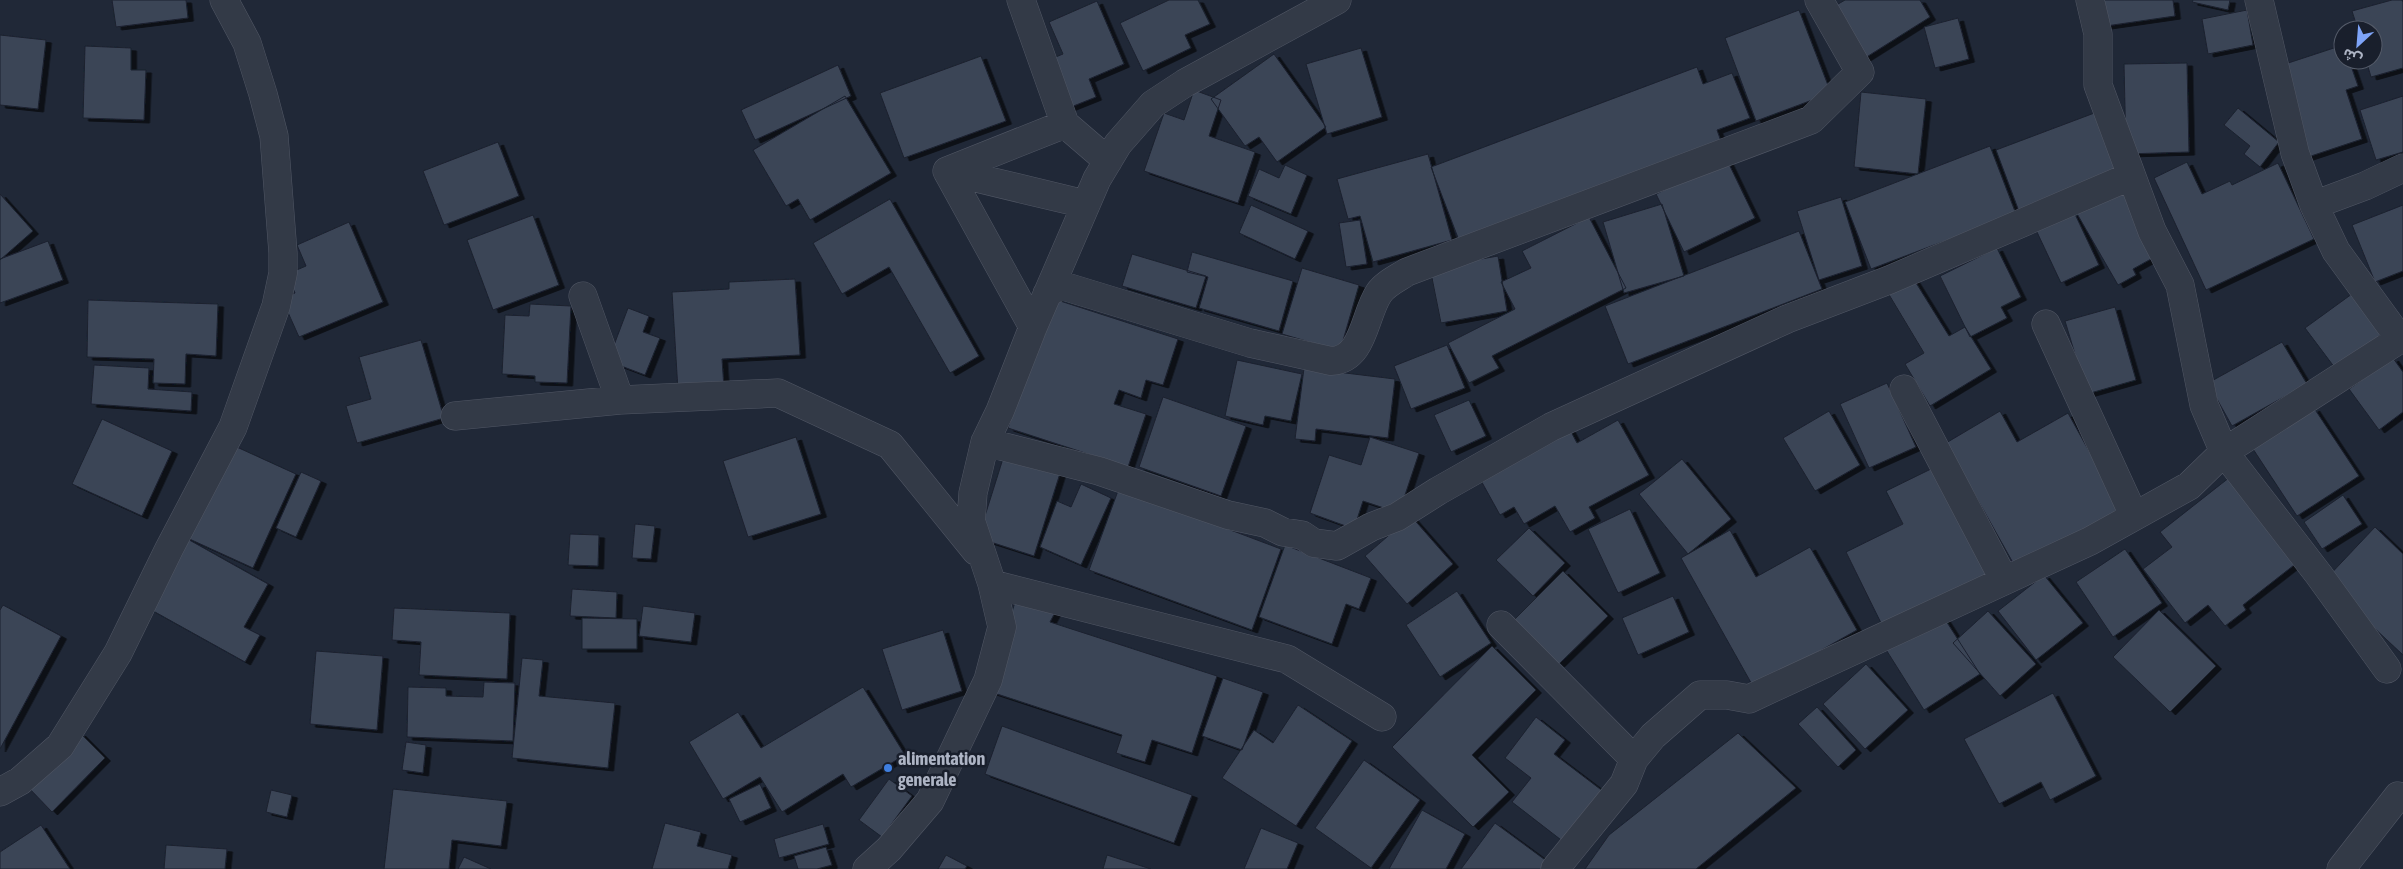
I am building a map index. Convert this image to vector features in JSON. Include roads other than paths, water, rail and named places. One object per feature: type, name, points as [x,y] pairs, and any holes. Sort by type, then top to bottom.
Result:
[{"type":"street","points":[[0,792],[20,781],[60,746],[118,653],[169,549],[233,427],[276,306],[283,273],[283,253],[274,136],[264,94],[247,43],[224,0]]},
{"type":"street","points":[[1020,0],[1065,124],[1108,161]]},
{"type":"street","points":[[867,869],[889,849],[930,801],[988,680],[1002,628],[988,573],[971,521],[970,505],[985,442],[1000,411],[1033,326],[1097,179],[1118,144],[1153,104],[1185,83],[1337,0]]},
{"type":"street","points":[[1047,294],[1060,285],[1250,343],[1323,359],[1343,360],[1352,352],[1359,341],[1379,292],[1407,272],[1811,120],[1860,72],[1819,0]]},
{"type":"street","points":[[2090,0],[2098,34],[2098,85],[2152,231],[2180,285],[2204,405],[2224,452],[2319,575],[2387,669]]},
{"type":"street","points":[[1555,869],[1594,824],[1624,784],[1634,759],[1653,736],[1700,694],[1728,695],[1749,699],[2090,541],[2188,486],[2224,452],[2402,338],[2336,251],[2314,205],[2295,153],[2259,0]]},
{"type":"street","points":[[947,171],[1065,124]]},
{"type":"street","points":[[2314,205],[2365,186],[2403,168]]},
{"type":"street","points":[[947,171],[1085,204]]},
{"type":"street","points":[[947,171],[1033,326]]},
{"type":"street","points":[[985,442],[1099,471],[1228,515],[1265,523],[1283,532],[1302,535],[1314,543],[1337,546],[1351,537],[1397,517],[1438,491],[1560,423],[1787,319],[1889,280],[2132,176]]},
{"type":"street","points":[[583,296],[620,400]]},
{"type":"street","points":[[2046,324],[2134,516]]},
{"type":"street","points":[[1904,389],[2004,580]]},
{"type":"street","points":[[455,416],[620,400],[778,394],[890,445],[988,573],[1288,659],[1382,717]]},
{"type":"street","points":[[1501,625],[1634,759]]},
{"type":"street","points":[[2341,869],[2398,796]]},
{"type":"place","name":"alimentation generale","points":[[888,768]]}]
